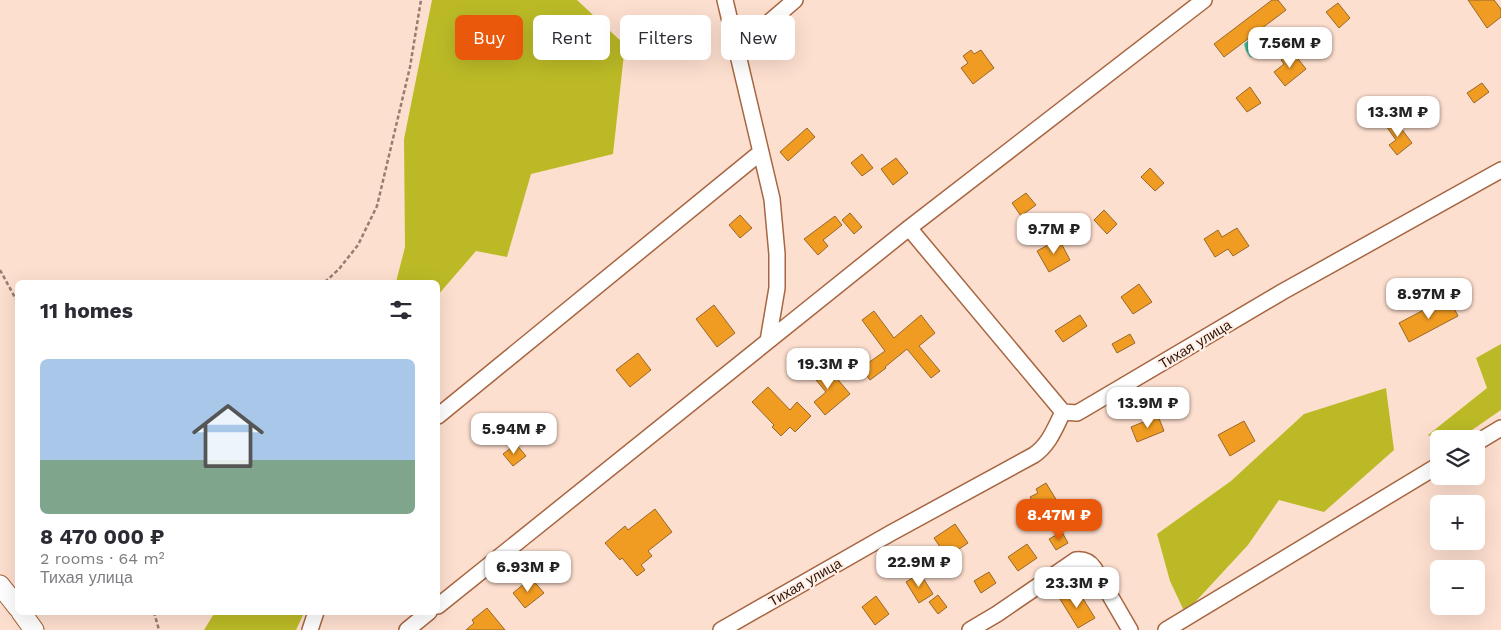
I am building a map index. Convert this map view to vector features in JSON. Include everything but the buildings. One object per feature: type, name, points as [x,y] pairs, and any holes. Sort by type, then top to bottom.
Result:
[{"type":"street","points":[[725,0],[729,15]]},
{"type":"street","points":[[778,15],[795,0]]},
{"type":"street","points":[[440,604],[909,228],[1204,0]]},
{"type":"street","points":[[739,60],[772,199],[777,254],[777,288],[768,341]]},
{"type":"street","points":[[440,414],[761,152]]},
{"type":"street","name":"Тихая улица","points":[[721,630],[1042,450],[1063,412],[1077,412],[1084,409],[1282,292],[1501,170]]},
{"type":"street","points":[[909,228],[1063,412]]},
{"type":"street","points":[[1485,438],[1501,428]]},
{"type":"street","points":[[1166,630],[1430,471]]},
{"type":"street","points":[[970,630],[997,614],[1076,560],[1081,559],[1087,561],[1094,568],[1130,630]]},
{"type":"street","points":[[0,585],[15,604]]},
{"type":"street","points":[[23,615],[34,630]]},
{"type":"street","points":[[310,630],[315,615]]},
{"type":"street","points":[[407,630],[425,615]]},
{"type":"path","points":[[327,280],[339,269],[358,245],[377,206],[410,67],[421,0]]},
{"type":"path","points":[[0,270],[15,298]]},
{"type":"path","points":[[155,615],[159,630]]},
{"type":"shaded area","points":[[432,0],[577,0],[593,15],[533,15],[533,60],[610,60],[610,31],[620,40],[620,60],[623,60],[613,154],[531,174],[507,257],[476,251],[440,293],[440,280],[397,280],[405,247],[404,139]]},
{"type":"shaded area","points":[[1257,35],[1267,39],[1268,50],[1257,58],[1250,57],[1244,44]]},
{"type":"shaded area","points":[[1501,344],[1501,410],[1472,430],[1434,430],[1487,388],[1476,358]]},
{"type":"shaded area","points":[[1386,388],[1394,450],[1324,512],[1279,500],[1248,545],[1185,613],[1170,581],[1157,534],[1231,481],[1304,414]]},
{"type":"shaded area","points":[[213,615],[303,615],[296,630],[204,630]]}]
